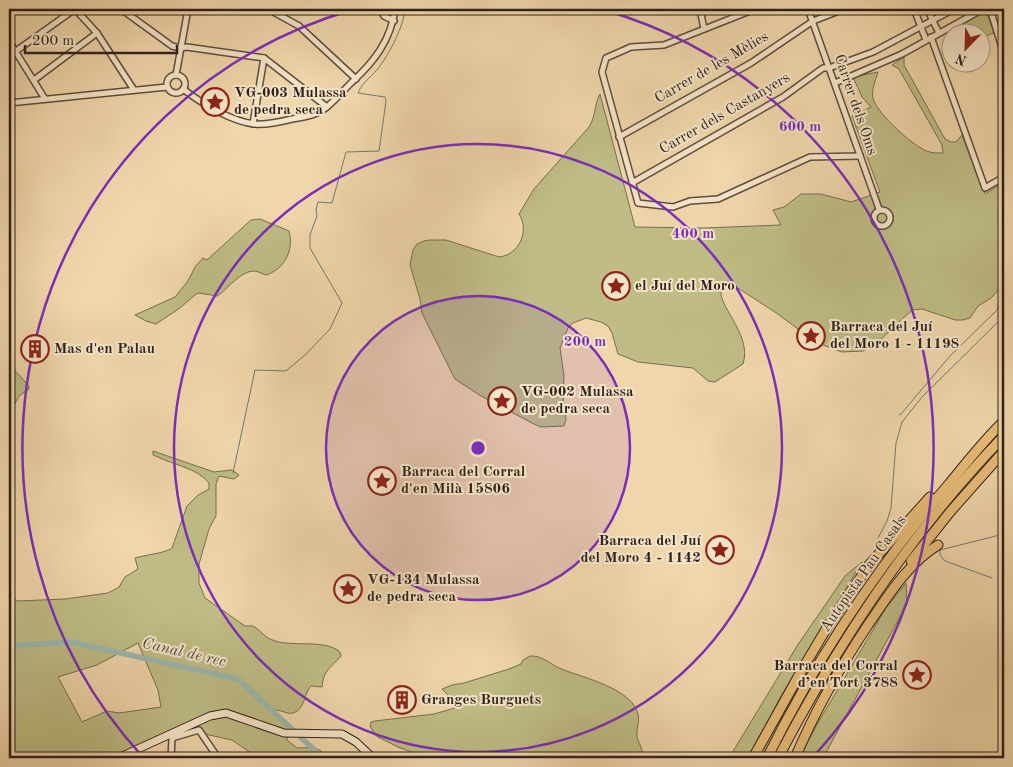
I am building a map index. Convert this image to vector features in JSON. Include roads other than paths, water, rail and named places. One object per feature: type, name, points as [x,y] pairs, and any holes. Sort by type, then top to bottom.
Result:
[{"type":"highway","name":"Autopista Pau Casals","points":[[767,758],[801,694],[866,590],[928,508],[1004,421]]},
{"type":"highway","name":"Autopista Pau Casals","points":[[778,758],[827,669],[888,576],[934,517],[1004,436]]},
{"type":"highway","points":[[789,758],[857,642],[909,564],[950,512],[1004,451]]},
{"type":"highway","points":[[756,756],[803,668],[828,626],[869,566],[951,474],[962,467]]},
{"type":"highway","points":[[893,589],[927,552],[938,545]]},
{"type":"highway","points":[[795,758],[827,692]]},
{"type":"street","points":[[16,51],[75,9],[97,33],[134,90]]},
{"type":"street","points":[[121,9],[172,46],[264,58],[327,107]]},
{"type":"street","points":[[176,75],[188,9]]},
{"type":"street","points":[[269,9],[299,26],[356,79]]},
{"type":"street","points":[[380,9],[384,16],[394,21]]},
{"type":"street","points":[[183,89],[239,121],[253,124],[268,124],[316,114],[327,107],[376,57],[385,43],[394,21],[395,9]]},
{"type":"street","points":[[700,9],[704,29]]},
{"type":"street","points":[[755,9],[664,45],[631,47],[606,58],[602,72],[638,203],[674,207],[690,202],[718,199],[810,157],[860,156]]},
{"type":"street","name":"Carrer dels Oms","points":[[808,9],[879,209]]},
{"type":"street","name":"Carrer de les Mèlies","points":[[619,137],[751,62],[813,21],[844,9]]},
{"type":"street","points":[[914,9],[920,26],[928,38],[985,188],[1004,177]]},
{"type":"street","points":[[927,9],[939,33]]},
{"type":"street","name":"Carrer dels Castanyers","points":[[632,182],[783,97],[823,68],[829,68],[873,52],[954,9]]},
{"type":"street","points":[[835,83],[902,54],[983,9]]},
{"type":"street","points":[[990,9],[1004,54]]},
{"type":"street","points":[[34,80],[97,33]]},
{"type":"street","points":[[9,40],[45,99]]},
{"type":"street","points":[[873,52],[879,63]]},
{"type":"street","points":[[253,124],[264,58]]},
{"type":"street","points":[[176,75],[168,79],[168,90],[175,93],[183,89]]},
{"type":"street","points":[[176,75],[184,80],[183,89]]},
{"type":"street","points":[[9,103],[167,87]]},
{"type":"street","points":[[118,758],[171,736],[210,716],[226,713],[284,733],[342,734],[356,742],[373,758]]},
{"type":"street","points":[[171,736],[199,730],[218,758]]},
{"type":"street","points":[[171,736],[171,758]]},
{"type":"waterway","points":[[233,473],[255,370],[286,371],[305,355],[330,329],[342,303],[310,248],[310,235],[317,216],[318,202],[332,203],[346,152],[379,151],[385,97],[358,93],[362,85],[388,54],[396,39],[405,9]]},
{"type":"waterway","points":[[899,415],[950,356],[997,310],[999,300],[1004,295]]},
{"type":"waterway","points":[[998,310],[1004,315]]},
{"type":"waterway","points":[[878,538],[891,508],[896,443],[902,422],[922,397],[1004,316]]},
{"type":"waterway","points":[[992,578],[945,561],[940,555],[940,550],[1004,534]]},
{"type":"waterway","name":"Canal de rec","points":[[9,646],[71,642],[238,679],[323,758]]},
{"type":"place","name":"VG-003 Mulassa de pedra seca","points":[[215,102]]},
{"type":"place","name":"el Juí del Moro","points":[[616,286]]},
{"type":"place","name":"Barraca del Juí del Moro 1 - 11198","points":[[811,336]]},
{"type":"place","name":"Mas d'en Palau","points":[[35,349]]},
{"type":"place","name":"VG-002 Mulassa de pedra seca","points":[[502,401]]},
{"type":"place","name":"Barraca del Corral d'en Milà 15806","points":[[382,481]]},
{"type":"place","name":"Barraca del Juí del Moro 4 - 1142","points":[[720,550]]},
{"type":"place","name":"VG-134 Mulassa de pedra seca","points":[[348,589]]},
{"type":"place","name":"Barraca del Corral d’en Tort 3788","points":[[917,675]]},
{"type":"place","name":"Granges Burguets","points":[[402,700]]}]
